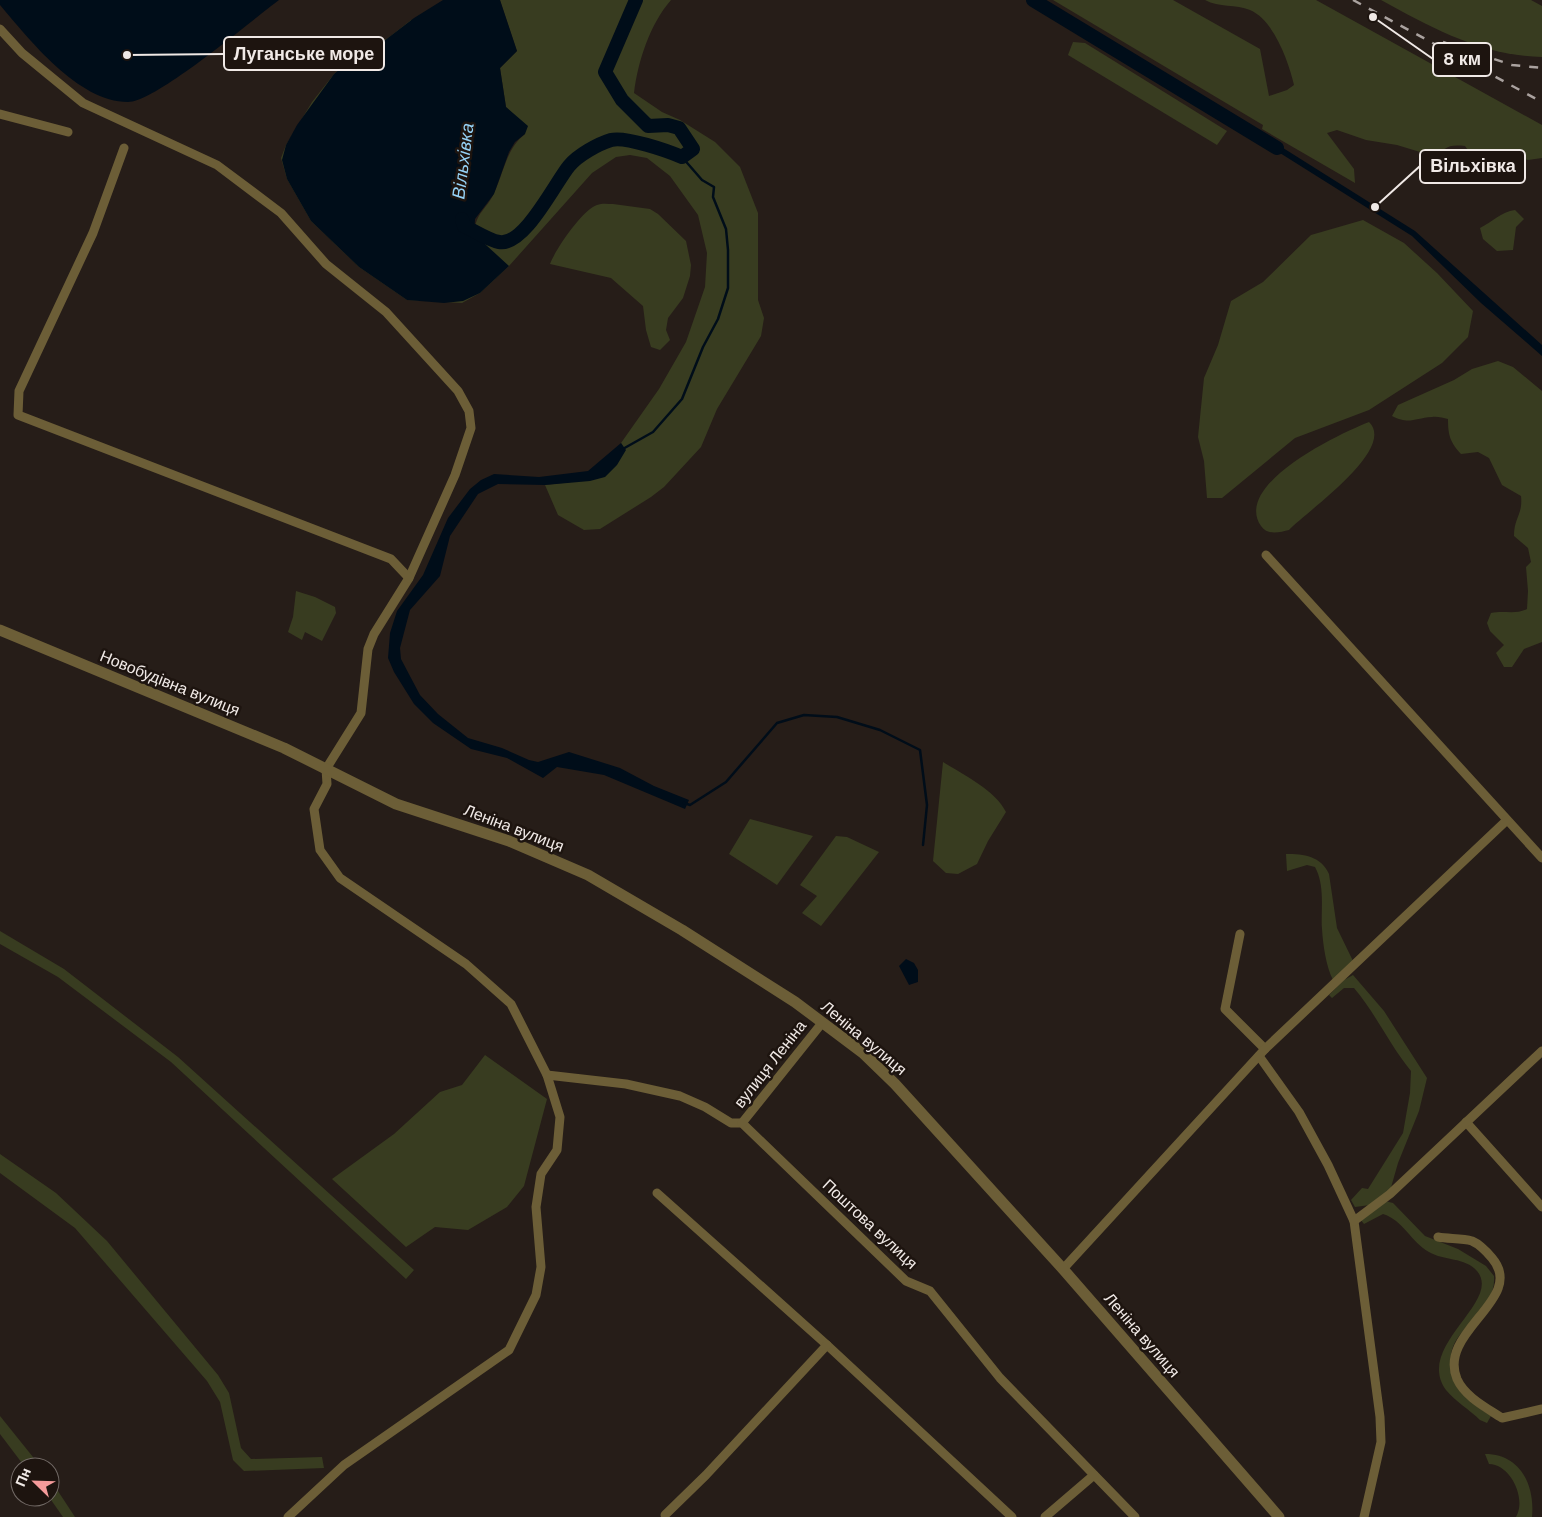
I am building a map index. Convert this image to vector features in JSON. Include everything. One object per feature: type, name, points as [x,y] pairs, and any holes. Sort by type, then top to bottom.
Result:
[{"type":"street","points":[[0,29],[22,53],[84,103],[217,165],[281,213],[326,264],[386,312],[458,390],[469,411],[471,428],[455,475],[409,578],[374,634],[368,649],[361,713],[326,768],[327,784],[314,808],[320,850],[340,878],[466,964],[510,1004],[547,1075],[560,1116],[557,1150],[541,1174],[536,1207],[541,1267],[536,1295],[509,1350],[344,1465],[288,1517]]},
{"type":"street","points":[[0,114],[68,132]]},
{"type":"street","points":[[124,148],[93,233],[19,391],[18,415],[391,559],[409,578]]},
{"type":"street","points":[[1266,555],[1542,858]]},
{"type":"street","name":"Новобудівна вулиця","points":[[0,630],[284,748],[326,768]]},
{"type":"street","name":"Леніна вулиця","points":[[326,768],[396,804],[509,841],[588,874],[682,930],[795,1002],[863,1053],[896,1084],[1063,1269],[1279,1517]]},
{"type":"street","points":[[1063,1269],[1262,1053],[1507,820]]},
{"type":"street","points":[[1240,934],[1224,1009],[1262,1053],[1299,1112],[1328,1165],[1354,1221],[1380,1417],[1381,1442],[1364,1517]]},
{"type":"street","name":"вулиця Леніна","points":[[742,1123],[822,1023]]},
{"type":"street","points":[[1354,1221],[1390,1194],[1542,1051]]},
{"type":"street","name":"Поштова вулиця","points":[[547,1075],[626,1084],[680,1096],[705,1107],[731,1123],[742,1123],[906,1281],[930,1291],[1000,1378],[1134,1517]]},
{"type":"street","points":[[1466,1122],[1542,1207]]},
{"type":"street","points":[[657,1193],[827,1344],[1012,1517]]},
{"type":"street","points":[[1438,1237],[1472,1241],[1487,1252],[1497,1264],[1498,1290],[1490,1305],[1460,1340],[1455,1351],[1454,1359],[1458,1381],[1479,1404],[1502,1418],[1542,1409]]},
{"type":"street","points":[[665,1515],[706,1475],[827,1344]]},
{"type":"street","points":[[1045,1517],[1094,1474]]},
{"type":"green space","points":[[500,0],[671,0],[657,20],[646,44],[634,93],[662,112],[680,120],[715,142],[740,167],[758,213],[758,300],[764,318],[761,336],[717,409],[701,447],[664,487],[600,529],[584,530],[558,515],[545,485],[571,482],[625,450],[621,443],[659,389],[686,342],[705,287],[707,253],[698,215],[670,176],[647,158],[630,155],[616,157],[592,173],[509,266],[480,293],[462,303],[407,300],[359,267],[311,221],[287,179],[281,158],[286,145],[312,102],[334,74],[355,56],[388,38],[411,20],[474,234],[477,220],[494,193],[509,154],[525,134],[519,120],[506,107],[500,68],[517,51]]},
{"type":"green space","points":[[1053,0],[1173,0],[1260,49],[1269,96],[1287,90],[1294,85],[1284,54],[1273,32],[1259,15],[1250,10],[1216,4],[1205,0],[1316,0],[1542,125],[1542,158],[1528,160],[1512,156],[1495,164],[1477,162],[1465,146],[1450,146],[1432,160],[1420,152],[1397,145],[1366,140],[1337,130],[1327,133],[1354,169],[1355,183],[1262,129],[1263,125]]},
{"type":"green space","points":[[1381,0],[1531,0],[1542,6],[1542,57],[1499,52],[1458,39],[1419,21]]},
{"type":"green space","points":[[1073,42],[1085,43],[1227,131],[1217,145],[1068,55]]},
{"type":"green space","points":[[613,204],[650,209],[658,214],[686,241],[691,265],[690,276],[683,298],[668,318],[666,330],[670,340],[660,350],[651,347],[646,330],[643,306],[611,278],[550,264],[563,240],[584,214],[597,205]]},
{"type":"green space","points":[[1515,210],[1524,219],[1516,227],[1513,250],[1497,251],[1483,239],[1480,228],[1501,215]]},
{"type":"green space","points":[[1363,220],[1404,243],[1437,273],[1473,311],[1468,337],[1442,363],[1369,410],[1295,438],[1222,498],[1207,498],[1204,461],[1198,437],[1204,378],[1218,345],[1231,301],[1263,282],[1311,235]]},
{"type":"green space","points":[[1498,361],[1513,367],[1542,391],[1542,642],[1524,649],[1512,667],[1504,667],[1496,653],[1504,645],[1490,631],[1487,623],[1491,613],[1518,612],[1527,609],[1526,567],[1531,562],[1528,548],[1514,536],[1515,524],[1521,508],[1521,496],[1502,485],[1489,458],[1478,452],[1461,454],[1450,438],[1448,419],[1434,417],[1408,421],[1392,416],[1398,405],[1454,380],[1472,369]]},
{"type":"green space","points":[[1369,422],[1374,434],[1371,448],[1361,463],[1330,495],[1289,530],[1274,533],[1267,531],[1261,526],[1256,510],[1262,494],[1275,478],[1294,462],[1315,449]]},
{"type":"green space","points":[[296,591],[315,597],[335,607],[336,613],[322,641],[305,632],[302,640],[288,632],[293,617]]},
{"type":"green space","points":[[943,762],[987,790],[1006,812],[988,841],[977,864],[958,874],[946,873],[933,861]]},
{"type":"green space","points":[[750,819],[813,836],[777,885],[729,854]]},
{"type":"green space","points":[[836,836],[847,837],[879,852],[821,926],[802,913],[817,896],[800,885]]},
{"type":"green space","points":[[1286,854],[1311,857],[1321,863],[1329,874],[1337,928],[1353,961],[1333,980],[1328,968],[1324,948],[1322,897],[1318,874],[1315,867],[1307,865],[1287,871]]},
{"type":"green space","points":[[0,931],[64,969],[178,1057],[414,1270],[406,1279],[171,1062],[58,977],[0,944]]},
{"type":"green space","points":[[1353,975],[1384,1011],[1427,1078],[1419,1111],[1398,1163],[1390,1191],[1370,1205],[1355,1207],[1351,1200],[1362,1188],[1368,1189],[1403,1133],[1410,1093],[1411,1071],[1354,988],[1344,988],[1332,998],[1329,995],[1344,980]]},
{"type":"green space","points":[[485,1055],[547,1099],[524,1186],[507,1207],[468,1230],[435,1227],[406,1247],[332,1179],[394,1134],[440,1092],[462,1085]]},
{"type":"green space","points":[[0,1154],[56,1193],[107,1241],[218,1375],[229,1393],[241,1448],[251,1459],[322,1457],[324,1468],[244,1471],[233,1460],[220,1402],[207,1381],[75,1228],[0,1173]]},
{"type":"green space","points":[[1385,1201],[1393,1203],[1425,1236],[1458,1249],[1486,1266],[1494,1276],[1492,1291],[1486,1304],[1457,1339],[1452,1352],[1451,1366],[1459,1383],[1473,1402],[1491,1416],[1487,1423],[1480,1420],[1446,1390],[1439,1374],[1441,1357],[1449,1341],[1479,1296],[1482,1283],[1477,1271],[1467,1263],[1429,1252],[1417,1243],[1396,1221],[1383,1214],[1364,1224],[1360,1219]]},
{"type":"green space","points":[[0,1416],[33,1457],[17,1457],[0,1434]]},
{"type":"green space","points":[[1485,1454],[1497,1455],[1508,1459],[1523,1474],[1531,1494],[1532,1517],[1516,1517],[1519,1501],[1514,1483],[1504,1470],[1497,1465],[1489,1464]]},
{"type":"green space","points":[[60,1494],[75,1517],[63,1517],[56,1507],[60,1507]]},
{"type":"water","points":[[0,0],[279,0],[181,75],[160,89],[128,102],[109,99],[91,92],[73,80],[40,51],[0,5]]},
{"type":"water","points":[[443,0],[500,0],[517,51],[500,68],[506,107],[528,126],[525,134],[515,142],[509,152],[494,194],[475,219],[474,234],[509,266],[480,293],[463,301],[444,303],[407,300],[359,267],[311,221],[287,179],[282,160],[286,145],[297,125],[334,74],[355,56],[384,41],[414,18]]},
{"type":"water","points":[[1264,136],[1415,231],[1542,345],[1542,356],[1481,303],[1412,236],[1261,141]]},
{"type":"water","points":[[621,443],[626,450],[617,465],[605,477],[590,481],[545,485],[498,484],[478,494],[450,536],[440,576],[410,610],[400,648],[401,659],[420,695],[438,714],[468,738],[502,748],[538,762],[569,752],[620,768],[654,786],[689,800],[685,809],[604,775],[557,767],[543,778],[507,758],[471,749],[433,723],[414,704],[394,672],[388,658],[390,633],[397,611],[423,575],[448,518],[470,489],[481,480],[494,474],[539,477],[588,471]]},
{"type":"water","points":[[906,959],[914,963],[918,970],[918,982],[909,985],[899,966]]},
{"type":"waterway","name":"Вільхівка","points":[[462,219],[464,226],[486,237],[499,242],[509,241],[519,235],[528,225],[569,166],[594,147],[617,139],[636,142],[682,157],[693,149],[679,128],[668,125],[648,126],[622,100],[605,72],[636,0]]},
{"type":"waterway","name":"Вільхівка","points":[[1033,0],[1277,148]]},
{"type":"waterway","points":[[621,450],[653,432],[682,399],[703,347],[718,319],[728,288],[726,229],[713,197],[714,187],[702,180],[682,157]]},
{"type":"waterway","points":[[684,803],[690,805],[726,782],[777,723],[804,715],[837,717],[880,730],[920,750],[927,805],[923,845]]},
{"type":"railway","points":[[1353,0],[1542,102]]},
{"type":"railway","points":[[1443,42],[1512,65],[1542,68]]},
{"type":"place","name":"8 км","points":[[1373,17]]},
{"type":"place","name":"Луганське море","points":[[127,55]]},
{"type":"place","name":"Вільхівка","points":[[1375,207]]}]
